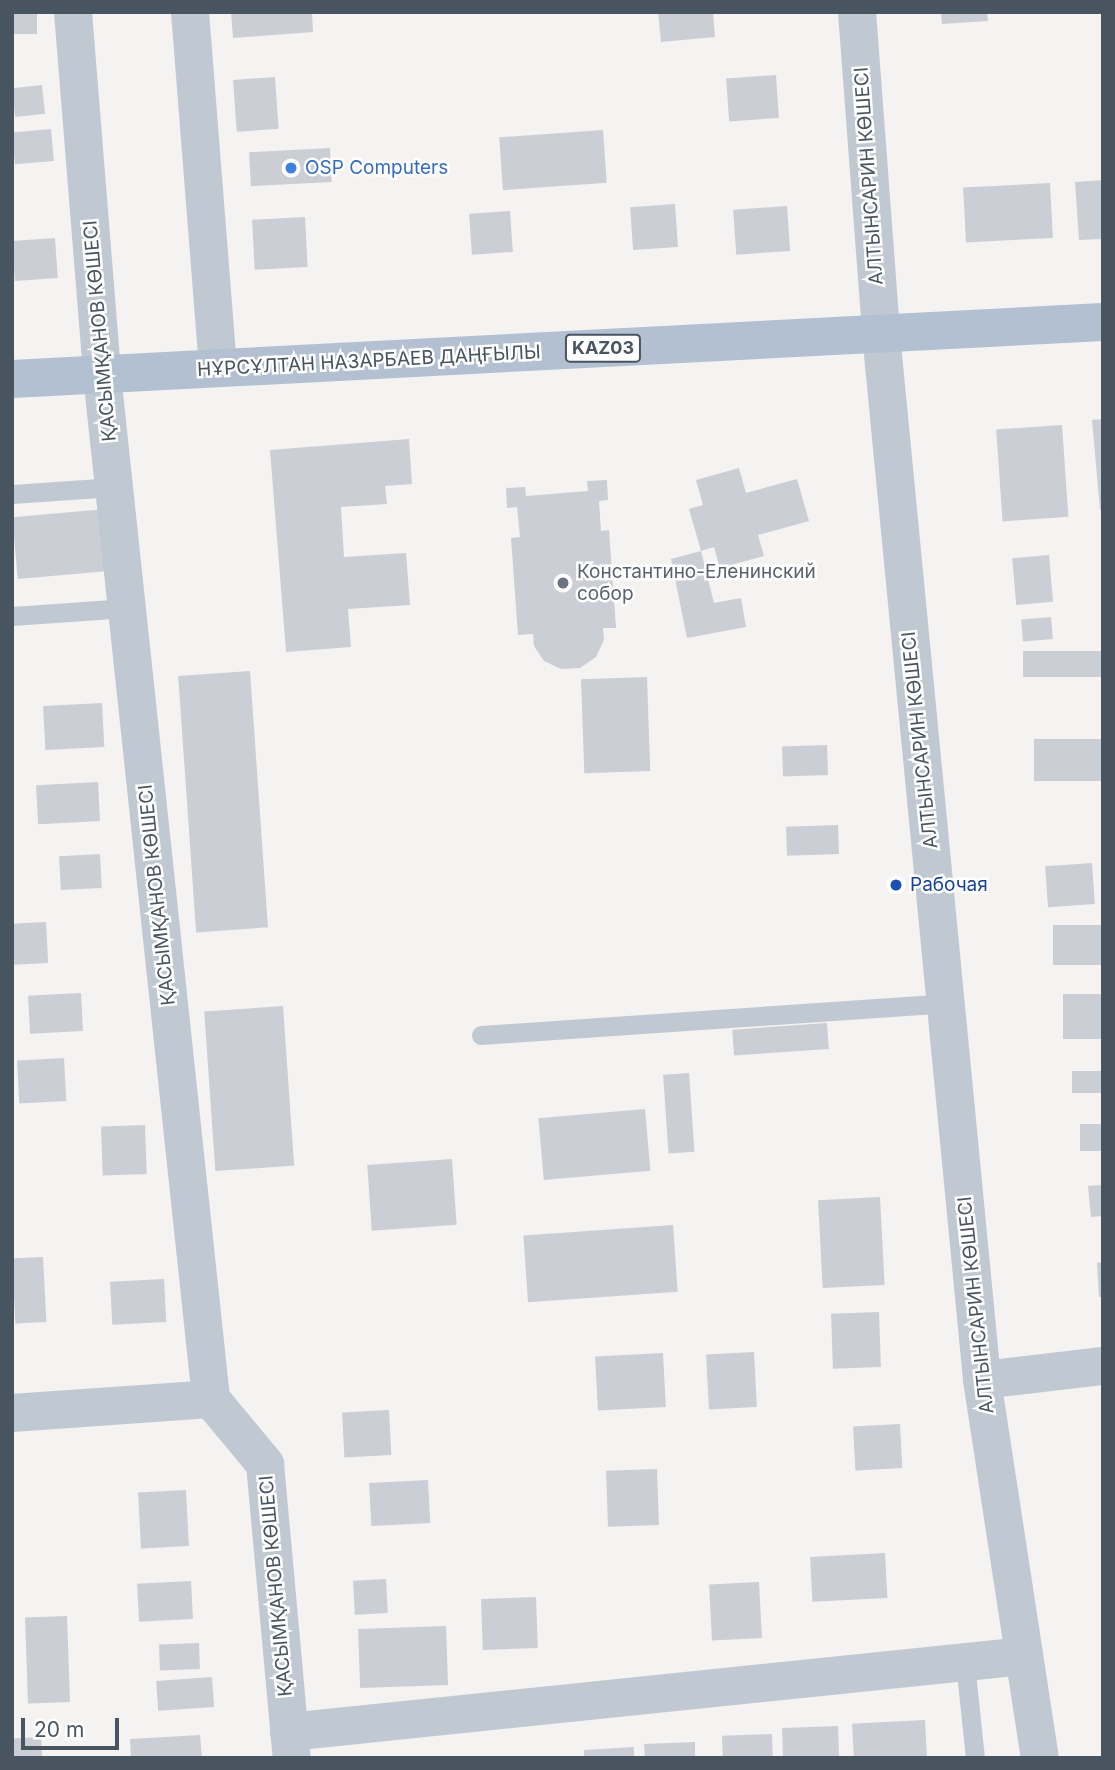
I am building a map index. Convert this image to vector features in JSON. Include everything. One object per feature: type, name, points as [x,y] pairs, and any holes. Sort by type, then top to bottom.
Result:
[{"type":"main road","name":"НҰРСҰЛТАН НАЗАРБАЕВ ДАҢҒЫЛЫ","points":[[12,379],[1103,322]]},
{"type":"street","name":"ҚАСЫМҚАНОВ КӨШЕСІ","points":[[73,12],[102,375],[211,1399],[265,1464],[290,1745]]},
{"type":"street","points":[[190,12],[218,369]]},
{"type":"street","name":"АЛТЫНСАРИН КӨШЕСІ","points":[[858,12],[881,334],[982,1381],[1040,1758]]},
{"type":"street","points":[[982,1381],[1103,1366]]},
{"type":"street","points":[[12,1413],[211,1399]]},
{"type":"street","points":[[290,1745],[1024,1656]]},
{"type":"lane","points":[[12,494],[114,487]]},
{"type":"lane","points":[[12,616],[127,608]]},
{"type":"lane","points":[[481,1035],[946,1003]]},
{"type":"lane","points":[[965,1663],[975,1758]]},
{"type":"building","points":[[12,12],[37,12],[37,34],[12,34]]},
{"type":"building","points":[[231,12],[312,12],[313,32],[233,38]]},
{"type":"building","points":[[658,12],[713,12],[715,37],[661,42]]},
{"type":"building","points":[[941,12],[987,12],[988,21],[942,24]]},
{"type":"building","points":[[776,75],[779,118],[729,121],[726,78]]},
{"type":"building","points":[[275,77],[279,129],[237,132],[233,80]]},
{"type":"building","points":[[42,85],[45,114],[15,117],[12,88]]},
{"type":"building","points":[[51,129],[54,161],[15,164],[12,132]]},
{"type":"building","points":[[603,130],[607,183],[503,190],[499,137]]},
{"type":"building","name":"OSP Computers","points":[[330,148],[332,182],[251,186],[249,152]]},
{"type":"building","points":[[1103,180],[1103,239],[1079,240],[1075,182]]},
{"type":"building","points":[[1050,183],[1053,238],[966,242],[963,188]]},
{"type":"building","points":[[675,204],[678,247],[633,250],[630,207]]},
{"type":"building","points":[[787,206],[790,251],[736,255],[733,210]]},
{"type":"building","points":[[510,211],[513,252],[472,255],[469,214]]},
{"type":"building","points":[[305,217],[308,267],[255,270],[252,220]]},
{"type":"building","points":[[55,238],[58,278],[15,281],[12,241]]},
{"type":"building","points":[[1103,419],[1103,510],[1100,510],[1092,420]]},
{"type":"building","points":[[1062,425],[1068,517],[1003,521],[996,430]]},
{"type":"building","points":[[409,439],[412,484],[385,486],[387,504],[341,507],[344,557],[406,553],[410,605],[348,609],[351,647],[286,652],[270,450]]},
{"type":"building","points":[[739,468],[746,493],[797,479],[809,521],[758,535],[764,556],[720,568],[714,547],[701,551],[689,509],[703,505],[696,480]]},
{"type":"building","name":"Константино-Еленинский собор","points":[[607,480],[608,500],[599,501],[601,531],[609,530],[616,628],[603,628],[604,640],[596,657],[580,668],[561,669],[544,661],[534,646],[533,634],[518,635],[511,538],[520,537],[517,507],[507,508],[506,488],[525,487],[526,496],[588,491],[587,481]]},
{"type":"building","points":[[106,509],[111,571],[18,579],[12,517]]},
{"type":"building","points":[[701,551],[714,603],[741,598],[746,627],[687,638],[671,559]]},
{"type":"building","points":[[1049,555],[1053,602],[1016,605],[1012,558]]},
{"type":"building","points":[[1051,617],[1053,639],[1023,642],[1021,620]]},
{"type":"building","points":[[1023,651],[1103,651],[1103,677],[1023,677]]},
{"type":"building","points":[[250,671],[268,927],[196,932],[178,676]]},
{"type":"building","points":[[647,677],[650,771],[584,773],[581,679]]},
{"type":"building","points":[[102,703],[104,747],[45,750],[43,706]]},
{"type":"building","points":[[1034,739],[1103,739],[1103,781],[1034,781]]},
{"type":"building","points":[[827,745],[828,775],[783,777],[782,747]]},
{"type":"building","points":[[98,782],[100,821],[38,824],[36,785]]},
{"type":"building","points":[[838,825],[839,854],[787,856],[786,827]]},
{"type":"building","points":[[100,854],[102,888],[61,890],[59,856]]},
{"type":"building","points":[[1092,863],[1095,904],[1048,907],[1045,866]]},
{"type":"building","points":[[46,922],[48,963],[14,965],[12,924]]},
{"type":"building","points":[[1053,925],[1103,925],[1103,965],[1053,965]]},
{"type":"building","points":[[81,993],[83,1031],[30,1034],[28,996]]},
{"type":"building","points":[[1063,994],[1103,994],[1103,1039],[1063,1039]]},
{"type":"building","points":[[283,1006],[294,1166],[215,1171],[204,1012]]},
{"type":"building","points":[[827,1023],[829,1049],[734,1056],[732,1030]]},
{"type":"building","points":[[64,1058],[66,1101],[19,1103],[17,1060]]},
{"type":"building","points":[[1072,1071],[1103,1071],[1103,1093],[1072,1093]]},
{"type":"building","points":[[689,1073],[695,1152],[669,1154],[663,1075]]},
{"type":"building","points":[[645,1109],[650,1171],[544,1180],[538,1118]]},
{"type":"building","points":[[1080,1124],[1103,1124],[1103,1151],[1080,1151]]},
{"type":"building","points":[[145,1125],[147,1174],[103,1176],[101,1127]]},
{"type":"building","points":[[452,1159],[457,1225],[372,1231],[367,1165]]},
{"type":"building","points":[[1103,1185],[1103,1216],[1091,1217],[1088,1186]]},
{"type":"building","points":[[880,1197],[885,1285],[823,1288],[818,1200]]},
{"type":"building","points":[[673,1225],[678,1292],[528,1302],[523,1235]]},
{"type":"building","points":[[43,1257],[46,1322],[15,1324],[12,1259]]},
{"type":"building","points":[[1103,1262],[1103,1297],[1099,1297],[1097,1263]]},
{"type":"building","points":[[164,1279],[166,1322],[112,1325],[110,1282]]},
{"type":"building","points":[[879,1312],[881,1367],[833,1369],[831,1314]]},
{"type":"building","points":[[754,1352],[757,1407],[709,1409],[706,1355]]},
{"type":"building","points":[[663,1353],[666,1407],[598,1410],[595,1357]]},
{"type":"building","points":[[389,1410],[391,1455],[344,1457],[342,1412]]},
{"type":"building","points":[[900,1424],[902,1468],[855,1470],[853,1426]]},
{"type":"building","points":[[657,1469],[659,1525],[608,1527],[606,1471]]},
{"type":"building","points":[[428,1480],[430,1523],[371,1526],[369,1483]]},
{"type":"building","points":[[186,1490],[189,1546],[141,1548],[138,1493]]},
{"type":"building","points":[[885,1553],[887,1598],[812,1602],[810,1557]]},
{"type":"building","points":[[386,1579],[388,1613],[355,1615],[353,1581]]},
{"type":"building","points":[[191,1581],[193,1619],[139,1622],[137,1584]]},
{"type":"building","points":[[759,1582],[762,1638],[712,1641],[709,1585]]},
{"type":"building","points":[[536,1597],[538,1648],[483,1650],[481,1599]]},
{"type":"building","points":[[67,1616],[70,1702],[28,1703],[25,1617]]},
{"type":"building","points":[[446,1626],[448,1685],[360,1688],[358,1629]]},
{"type":"building","points":[[199,1643],[200,1669],[160,1670],[159,1644]]},
{"type":"building","points":[[212,1677],[214,1707],[158,1711],[156,1681]]},
{"type":"building","points":[[925,1720],[927,1758],[854,1758],[852,1724]]},
{"type":"building","points":[[838,1726],[839,1758],[783,1758],[782,1728]]},
{"type":"building","points":[[772,1734],[773,1758],[723,1758],[722,1736]]},
{"type":"building","points":[[200,1735],[202,1758],[131,1758],[130,1739]]},
{"type":"building","points":[[41,1737],[42,1758],[13,1758],[12,1739]]},
{"type":"building","points":[[695,1742],[695,1758],[645,1758],[644,1744]]},
{"type":"building","points":[[634,1747],[634,1758],[584,1758],[584,1750]]},
{"type":"place","name":"OSP Computers","points":[[291,168]]},
{"type":"place","name":"Константино-Еленинский собор","points":[[563,583]]},
{"type":"place","name":"Рабочая","points":[[896,885]]}]
